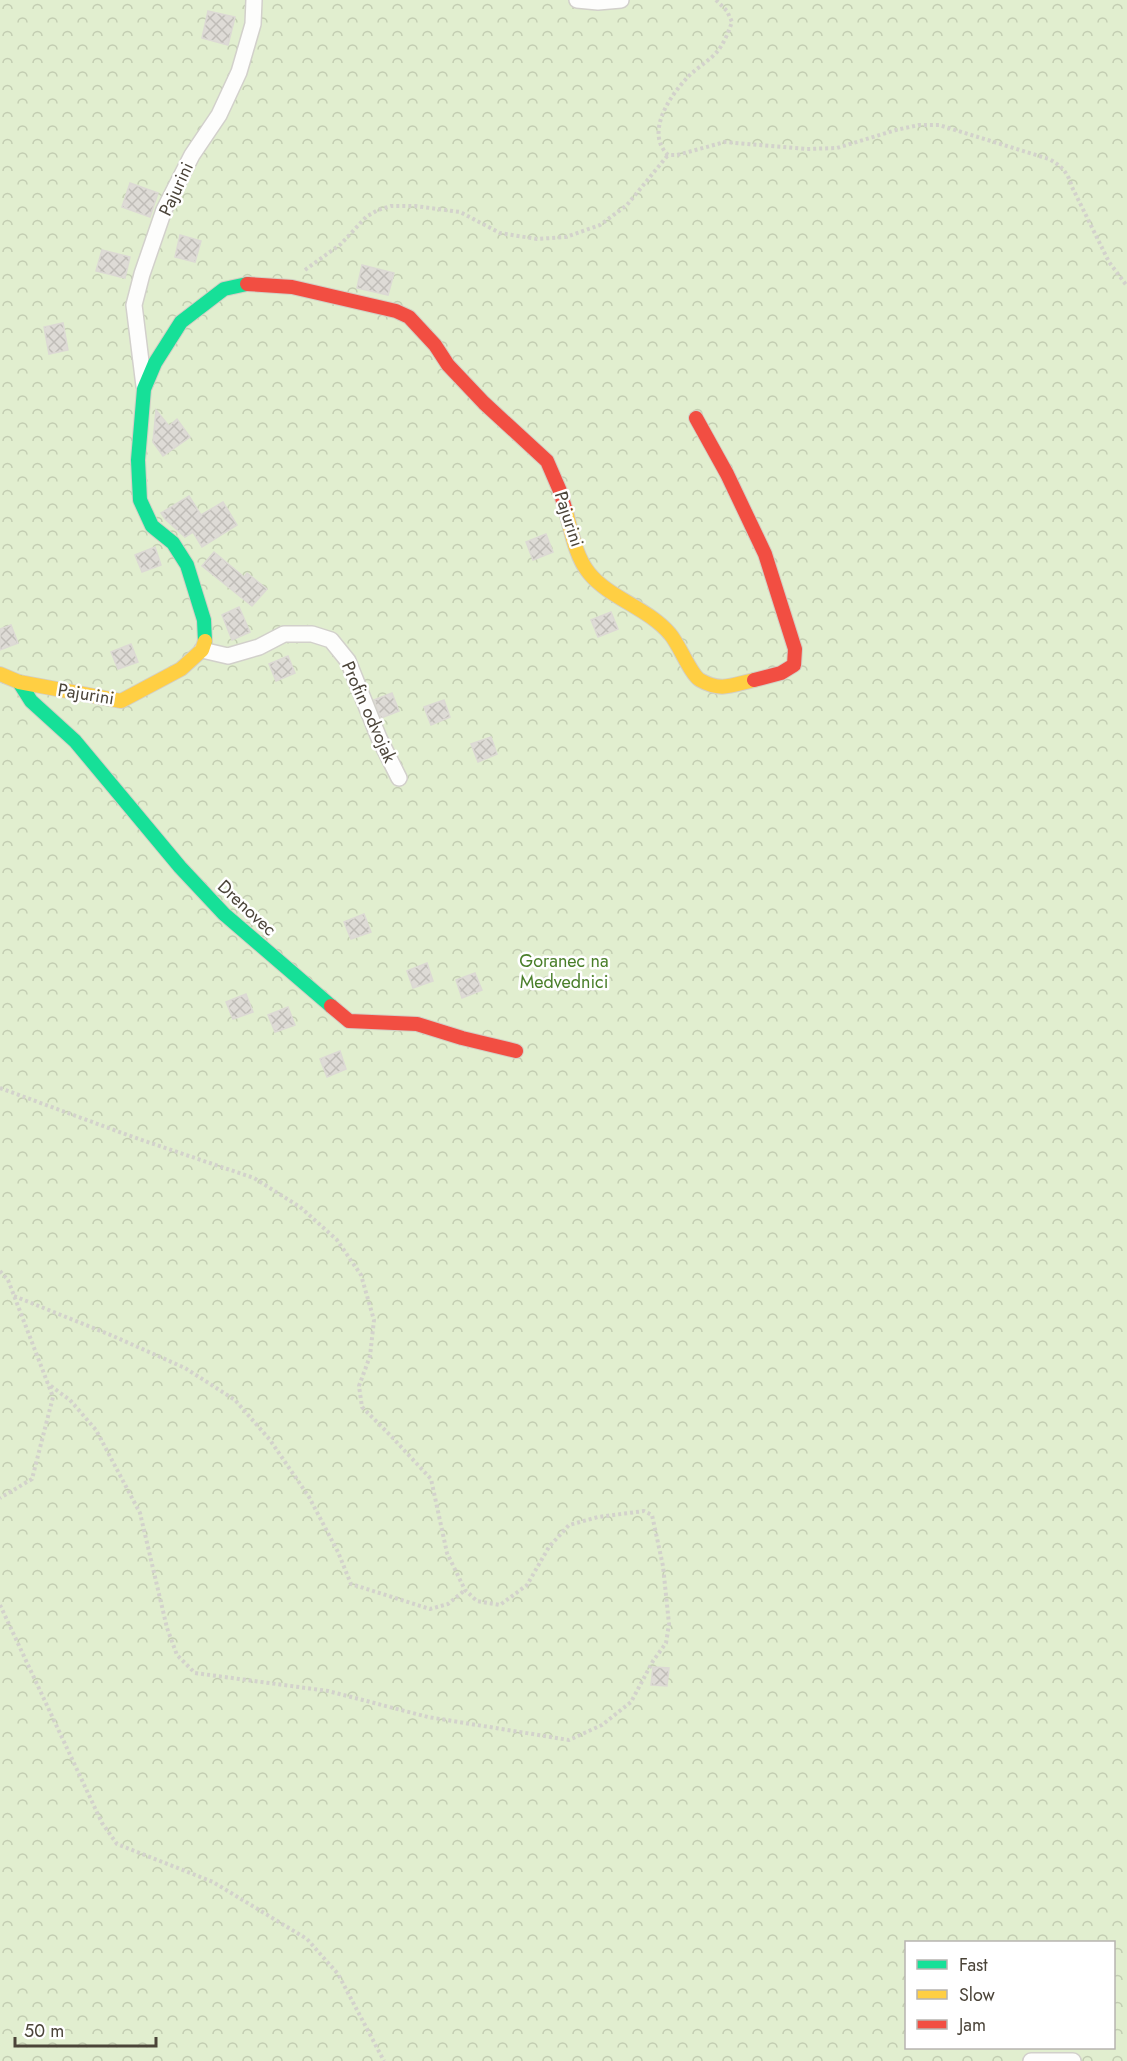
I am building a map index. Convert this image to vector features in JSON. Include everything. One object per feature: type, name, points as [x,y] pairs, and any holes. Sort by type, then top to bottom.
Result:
[{"type":"street","name":"Pajurini","points":[[0,674],[19,682],[120,701],[181,669],[202,650],[206,638],[204,620],[187,565],[173,543],[152,526],[140,500],[138,460],[144,389],[134,305],[164,210],[192,155],[219,115],[239,72],[253,24],[254,0]]},
{"type":"street","points":[[577,0],[579,2],[621,0]]},
{"type":"street","name":"Pajurini","points":[[144,389],[155,363],[181,322],[224,289],[243,284],[287,286],[385,308],[409,317],[435,345],[448,365],[484,403],[547,461],[566,506],[575,544],[586,570],[596,581],[656,620],[671,635],[698,679],[721,688],[781,673],[794,665],[795,650],[765,554],[727,474],[696,418]]},
{"type":"street","name":"Profin odvojak","points":[[202,650],[228,656],[259,647],[284,634],[312,634],[331,640],[348,661],[379,738],[399,778]]},
{"type":"street","name":"Drenovec","points":[[19,682],[31,701],[75,741],[180,867],[224,914],[349,1021],[417,1024],[516,1052]]},
{"type":"street","points":[[1031,2061],[1073,2061]]},
{"type":"path","points":[[716,0],[727,11],[732,22],[716,53],[687,78],[671,97],[661,118],[658,136],[662,149],[668,155],[677,155],[725,142],[807,149],[837,148],[920,125],[939,125],[961,131],[1050,159],[1060,165],[1069,178],[1109,262],[1127,286]]},
{"type":"path","points":[[287,286],[315,261],[342,244],[366,217],[390,206],[415,206],[459,212],[500,232],[537,239],[566,237],[600,225],[627,205],[668,155]]},
{"type":"path","points":[[0,1088],[254,1178],[300,1207],[337,1240],[361,1275],[374,1320],[370,1356],[359,1386],[362,1407],[431,1479],[447,1553],[465,1590],[477,1601],[500,1605],[526,1586],[549,1547],[569,1525],[598,1517],[644,1511],[652,1515],[663,1566],[669,1624],[666,1643],[653,1661],[631,1702],[602,1725],[569,1740],[428,1717],[328,1691],[195,1673],[177,1655],[166,1628],[140,1513],[96,1430],[70,1400],[48,1384]]},
{"type":"path","points":[[0,1270],[8,1280],[53,1397],[32,1479],[0,1498]]},
{"type":"path","points":[[14,1296],[185,1368],[236,1400],[270,1440],[309,1497],[338,1552],[351,1584],[430,1609],[448,1604],[465,1590]]},
{"type":"path","points":[[0,1605],[102,1823],[117,1844],[213,1882],[307,1940],[338,1974],[384,2061]]},
{"type":"green space","name":"Goranec na Medvednici","points":[[0,0],[1127,0],[1127,2061],[0,2061]]},
{"type":"building","points":[[208,11],[235,17],[228,45],[202,38]]},
{"type":"building","points":[[130,183],[158,193],[150,217],[122,207]]},
{"type":"building","points":[[180,235],[201,241],[195,262],[175,257]]},
{"type":"building","points":[[102,250],[130,257],[125,278],[96,271]]},
{"type":"building","points":[[362,265],[394,273],[388,295],[357,288]]},
{"type":"building","points":[[63,323],[68,350],[49,354],[44,327]]},
{"type":"building","points":[[156,410],[169,426],[177,419],[190,437],[163,456],[153,442]]},
{"type":"building","points":[[189,496],[201,515],[223,502],[237,525],[202,547],[193,532],[185,537],[161,513]]},
{"type":"building","points":[[546,534],[553,552],[533,560],[526,542]]},
{"type":"building","points":[[155,547],[161,565],[142,572],[135,555]]},
{"type":"building","points":[[214,552],[244,577],[247,573],[267,589],[252,606],[202,566]]},
{"type":"building","points":[[239,607],[250,632],[232,640],[222,615]]},
{"type":"building","points":[[611,612],[618,629],[598,637],[591,620]]},
{"type":"building","points":[[11,625],[18,643],[0,650],[0,629]]},
{"type":"building","points":[[131,644],[138,662],[118,669],[111,652]]},
{"type":"building","points":[[288,656],[295,673],[276,681],[269,664]]},
{"type":"building","points":[[392,693],[399,711],[381,718],[374,700]]},
{"type":"building","points":[[444,700],[450,717],[431,725],[424,707]]},
{"type":"building","points":[[491,737],[497,754],[478,762],[471,744]]},
{"type":"building","points":[[364,914],[371,932],[351,939],[344,922]]},
{"type":"building","points":[[427,963],[433,981],[413,988],[407,971]]},
{"type":"building","points":[[475,973],[482,990],[462,998],[456,980]]},
{"type":"building","points":[[246,994],[253,1012],[233,1019],[226,1002]]},
{"type":"building","points":[[288,1007],[295,1025],[275,1032],[268,1015]]},
{"type":"building","points":[[340,1051],[346,1069],[327,1077],[320,1059]]},
{"type":"building","points":[[653,1667],[669,1668],[667,1686],[651,1685]]},
{"type":"traffic: fast","points":[[205,641],[204,620],[187,565],[173,543],[152,526],[140,500],[138,460],[144,389],[155,363],[181,322],[224,289],[247,284]]},
{"type":"traffic: fast","points":[[19,682],[31,701],[75,741],[180,867],[224,914],[331,1006]]},
{"type":"traffic: slow","points":[[565,508],[577,550],[589,573],[597,582],[661,625],[674,639],[696,677],[707,684],[721,687],[754,680]]},
{"type":"traffic: slow","points":[[0,674],[19,682],[121,701],[181,669],[202,650],[205,641]]},
{"type":"traffic: jam","points":[[247,284],[292,287],[396,311],[409,317],[435,345],[448,365],[484,403],[547,461],[565,508]]},
{"type":"traffic: jam","points":[[696,418],[727,474],[765,554],[795,649],[794,665],[781,673],[754,680]]},
{"type":"traffic: jam","points":[[331,1006],[349,1021],[417,1024],[516,1051]]}]
